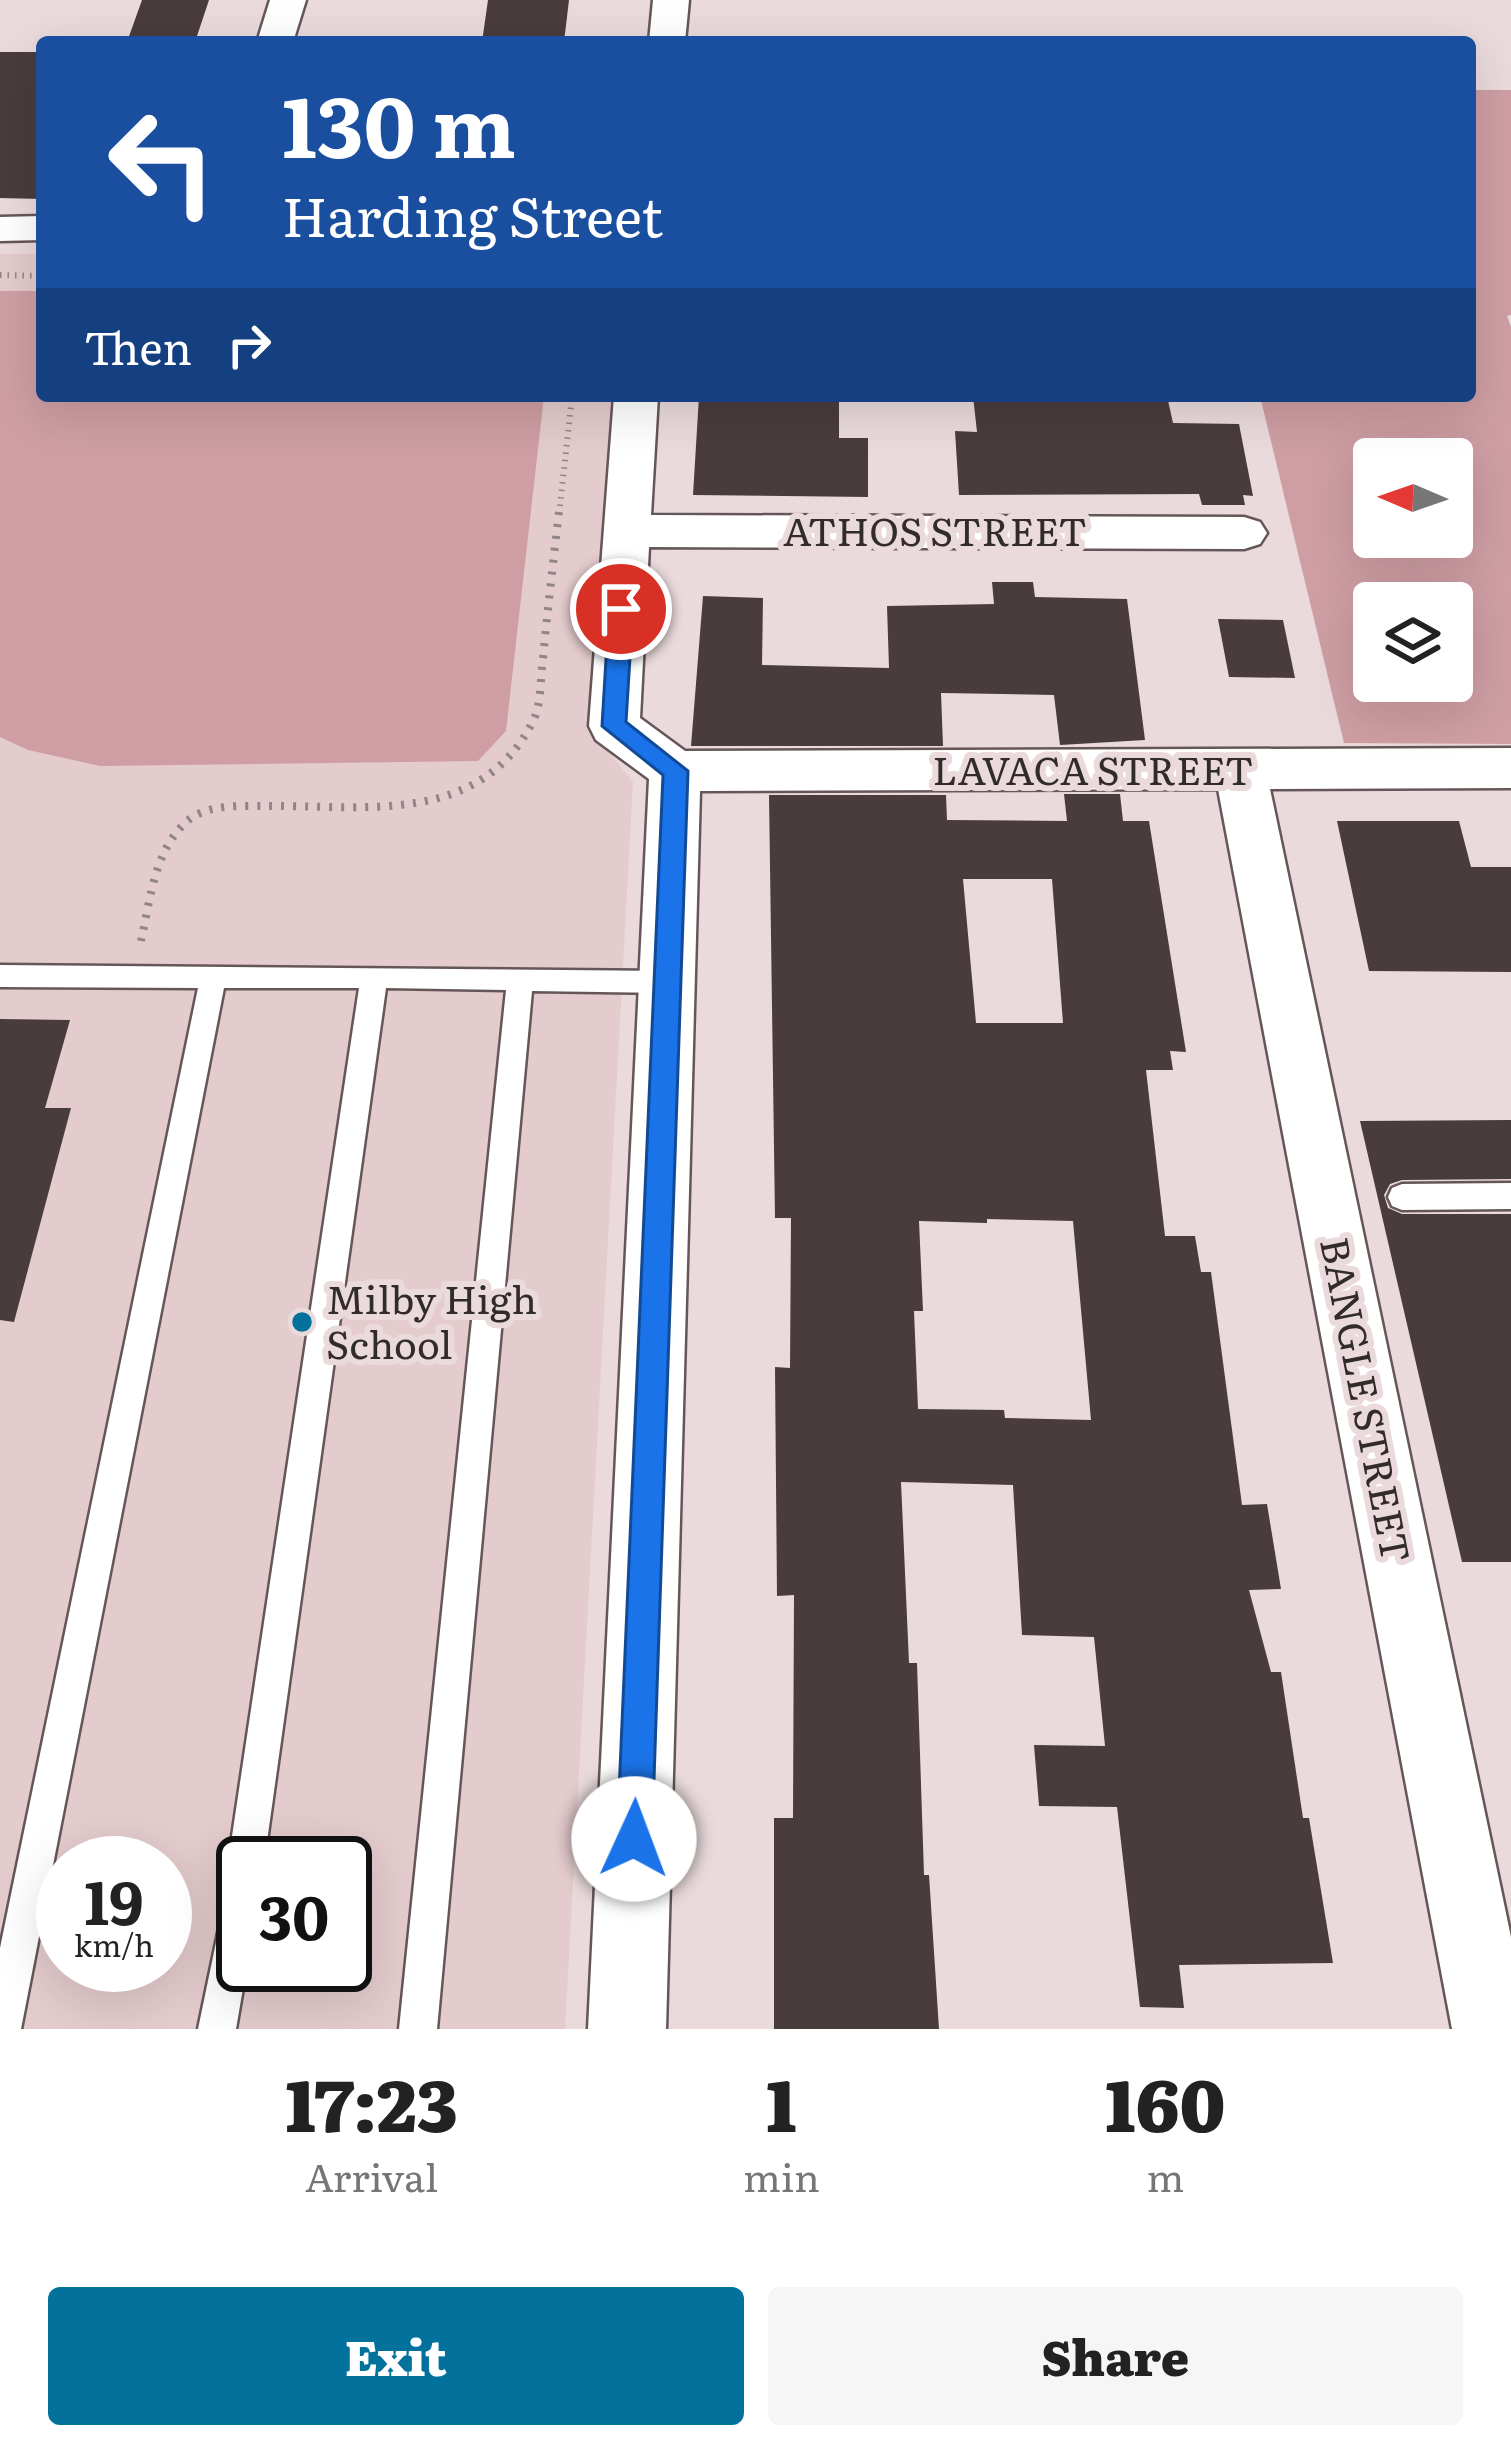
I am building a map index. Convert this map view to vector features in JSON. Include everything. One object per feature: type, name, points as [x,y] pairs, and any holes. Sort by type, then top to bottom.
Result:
[{"type":"street","points":[[277,36],[288,0]]},
{"type":"street","points":[[668,36],[671,0]]},
{"type":"street","points":[[0,229],[36,228]]},
{"type":"street","points":[[627,2029],[675,771],[614,726],[636,402]]},
{"type":"street","name":"ATHOS STREET","points":[[626,531],[1244,532]]},
{"type":"street","name":"LAVACA STREET","points":[[675,771],[1511,768]]},
{"type":"street","name":"BANGLE STREET","points":[[1240,771],[1491,2029]]},
{"type":"lane","points":[[0,976],[668,982]]},
{"type":"lane","points":[[2,2029],[212,977]]},
{"type":"lane","points":[[250,1836],[374,977]]},
{"type":"lane","points":[[418,2029],[520,980]]},
{"type":"lane","points":[[1402,1197],[1511,1196]]},
{"type":"lane","points":[[217,2029],[224,1992]]},
{"type":"path","points":[[0,275],[36,276]]},
{"type":"path","points":[[139,950],[168,838],[201,811],[419,805],[476,785],[524,743],[536,716],[571,402]]},
{"type":"shaded area","points":[[1476,90],[1511,90],[1511,315],[1507,316],[1511,327],[1511,744],[1344,743],[1261,402],[1476,402]]},
{"type":"shaded area","name":"Milby High School","points":[[0,254],[36,254],[36,402],[622,402],[593,732],[633,782],[565,2029],[0,2029]]},
{"type":"shaded area","points":[[0,291],[36,291],[36,402],[543,402],[506,731],[478,761],[100,766],[28,750],[0,737]]},
{"type":"building","points":[[142,0],[209,0],[197,36],[129,36]]},
{"type":"building","points":[[488,0],[569,0],[565,36],[483,36]]},
{"type":"building","points":[[0,52],[36,52],[36,199],[0,198]]},
{"type":"building","points":[[699,402],[839,402],[839,438],[868,438],[868,497],[693,495]]},
{"type":"building","points":[[974,402],[1168,402],[1173,423],[1239,424],[1253,496],[1243,495],[1245,505],[1202,505],[1199,494],[959,495],[955,431],[977,432]]},
{"type":"building","points":[[992,582],[1033,582],[1035,597],[1127,599],[1145,740],[1060,745],[1054,695],[941,693],[943,746],[691,746],[703,596],[763,598],[762,665],[889,668],[887,606],[994,604]]},
{"type":"building","points":[[1218,619],[1283,620],[1295,678],[1229,677]]},
{"type":"building","points":[[1064,794],[1120,794],[1123,821],[1149,821],[1186,1052],[1170,1051],[1173,1070],[1146,1070],[1165,1236],[1195,1236],[1201,1272],[1211,1272],[1242,1505],[1267,1504],[1281,1589],[1249,1590],[1271,1672],[1281,1672],[1303,1818],[1309,1818],[1333,1963],[1179,1965],[1184,2008],[1140,2007],[1117,1807],[1039,1806],[1034,1745],[1105,1746],[1094,1637],[1022,1635],[1013,1485],[901,1482],[909,1663],[917,1663],[924,1875],[929,1875],[939,2029],[774,2029],[774,1818],[793,1818],[794,1595],[777,1596],[775,1367],[790,1368],[791,1218],[775,1218],[769,795],[946,795],[947,820],[1067,821]],"holes":[[[963,879],[1052,879],[1063,1023],[976,1023]],[[987,1219],[1073,1221],[1091,1420],[1005,1418],[1004,1410],[918,1409],[914,1311],[923,1311],[919,1221],[987,1223]]]},
{"type":"building","points":[[1337,821],[1459,821],[1471,867],[1511,867],[1511,972],[1369,971]]},
{"type":"building","points":[[0,1019],[70,1020],[45,1108],[71,1108],[14,1322],[0,1320]]},
{"type":"building","points":[[1511,1120],[1511,1179],[1402,1180],[1390,1184],[1384,1195],[1388,1208],[1402,1214],[1511,1214],[1511,1562],[1462,1562],[1360,1121]]},
{"type":"place","name":"Milby High School","points":[[302,1322]]},
{"type":"route","points":[[621,609],[614,726],[675,771],[634,1839]]}]
